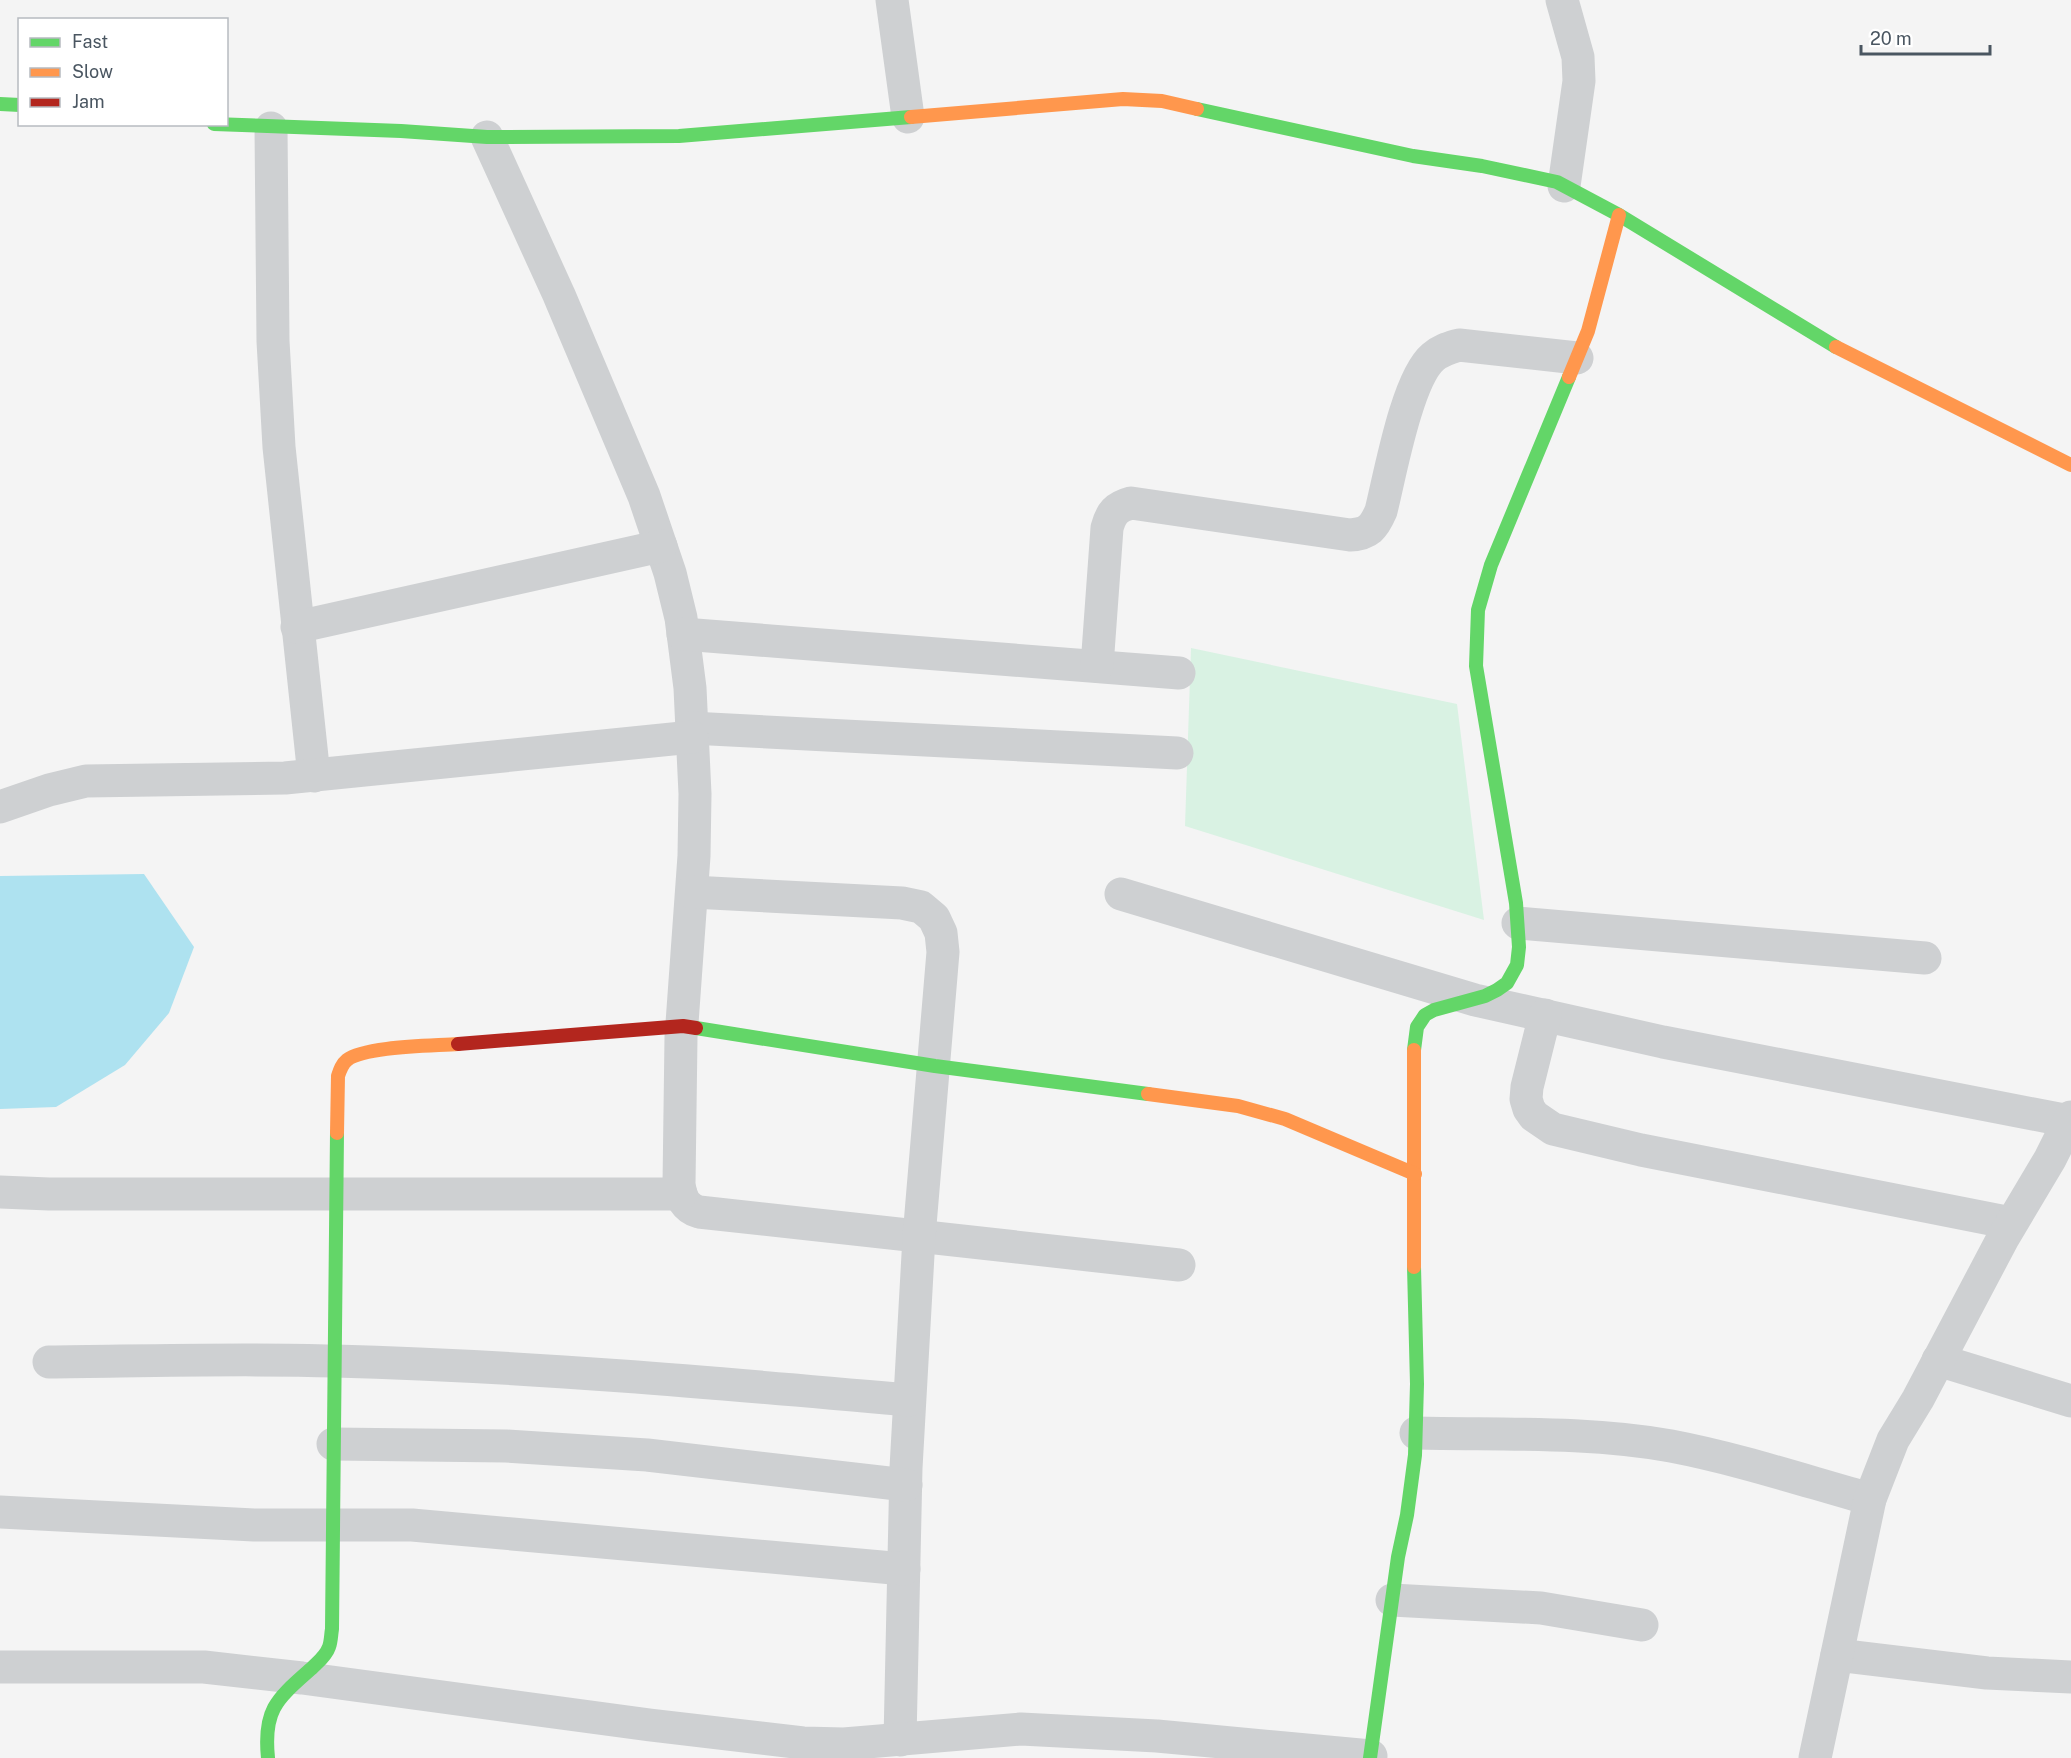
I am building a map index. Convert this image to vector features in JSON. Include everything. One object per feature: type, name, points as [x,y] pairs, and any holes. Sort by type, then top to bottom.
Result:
[{"type":"street","points":[[892,0],[908,117]]},
{"type":"street","points":[[1562,0],[1572,31],[1579,69],[1564,186]]},
{"type":"street","points":[[228,125],[401,131],[488,137],[679,136],[1123,99],[1162,101],[1402,154],[1492,168],[1557,182],[1619,215],[1838,348],[2071,465]]},
{"type":"street","points":[[0,104],[18,105]]},
{"type":"street","points":[[271,128],[273,341],[279,447],[314,776]]},
{"type":"street","points":[[488,137],[644,496],[670,573],[681,618],[690,688],[695,794],[694,856],[683,1026],[681,1194],[690,1209],[699,1212],[1179,1265]]},
{"type":"street","points":[[0,1667],[204,1667],[302,1678],[710,1745],[844,1744],[1021,1730],[1080,1731],[1371,1757],[1392,1600],[1415,1455],[1417,1384],[1414,1283],[1414,1040],[1418,1024],[1426,1014],[1475,1000],[1503,986],[1515,972],[1520,940],[1476,666],[1478,610],[1491,565],[1588,331],[1619,215]]},
{"type":"street","points":[[1097,666],[1107,528],[1114,511],[1131,503],[1350,535],[1364,534],[1374,527],[1381,511],[1406,409],[1417,381],[1431,358],[1445,349],[1459,345],[1577,358]]},
{"type":"street","points":[[297,627],[661,546]]},
{"type":"street","points":[[683,634],[1179,673]]},
{"type":"street","points":[[0,807],[49,790],[86,781],[314,776],[691,733],[1177,753]]},
{"type":"street","points":[[692,892],[902,903],[921,907],[934,918],[941,933],[943,952],[919,1236],[909,1400],[900,1740]]},
{"type":"street","points":[[1121,894],[1475,1000],[1663,1042],[2070,1119],[2050,1159],[2011,1223],[1893,1440],[1870,1499],[1815,1758]]},
{"type":"street","points":[[1518,923],[1925,958]]},
{"type":"street","points":[[1545,1015],[1526,1099],[1534,1116],[1553,1129],[1641,1150],[2011,1223]]},
{"type":"street","points":[[268,1758],[267,1720],[277,1699],[324,1657],[331,1640],[338,1071],[345,1060],[374,1051],[683,1026],[935,1066],[1238,1106],[1285,1119],[1415,1174]]},
{"type":"street","points":[[0,1192],[49,1194],[681,1194]]},
{"type":"street","points":[[1938,1360],[2071,1401]]},
{"type":"street","points":[[49,1362],[333,1361],[530,1369],[909,1400]]},
{"type":"street","points":[[1416,1433],[1559,1436],[1670,1446],[1870,1499]]},
{"type":"street","points":[[333,1444],[506,1446],[647,1455],[906,1485]]},
{"type":"street","points":[[0,1512],[254,1525],[412,1525],[904,1569]]},
{"type":"street","points":[[1392,1600],[1541,1608],[1642,1625]]},
{"type":"street","points":[[1837,1655],[1987,1673],[2071,1677]]},
{"type":"green space","points":[[1191,648],[1457,704],[1484,920],[1185,826]]},
{"type":"water","points":[[144,874],[194,947],[169,1013],[125,1065],[56,1107],[0,1109],[0,876]]},
{"type":"traffic: fast","points":[[0,104],[18,105]]},
{"type":"traffic: fast","points":[[1197,109],[1413,156],[1482,166],[1557,182],[1619,215],[1836,347]]},
{"type":"traffic: fast","points":[[228,125],[401,131],[487,137],[679,136],[911,117]]},
{"type":"traffic: fast","points":[[1414,1050],[1417,1027],[1425,1015],[1497,990],[1507,983],[1517,965],[1519,947],[1516,903],[1476,666],[1478,610],[1491,565],[1569,377]]},
{"type":"traffic: fast","points":[[696,1028],[935,1066],[1148,1094]]},
{"type":"traffic: fast","points":[[268,1758],[267,1741],[270,1716],[281,1697],[324,1656],[330,1645],[332,1629],[337,1133]]},
{"type":"traffic: fast","points":[[1370,1758],[1398,1557],[1407,1515],[1415,1455],[1417,1384],[1414,1267]]},
{"type":"traffic: slow","points":[[911,117],[1123,99],[1162,101],[1197,109]]},
{"type":"traffic: slow","points":[[1569,377],[1588,331],[1619,215]]},
{"type":"traffic: slow","points":[[1836,347],[2071,465]]},
{"type":"traffic: slow","points":[[337,1133],[338,1076],[342,1065],[347,1060],[356,1055],[384,1049],[458,1044]]},
{"type":"traffic: slow","points":[[1414,1050],[1414,1267]]},
{"type":"traffic: slow","points":[[1148,1094],[1238,1106],[1285,1119],[1415,1174]]},
{"type":"traffic: jam","points":[[458,1044],[683,1026],[696,1028]]}]
